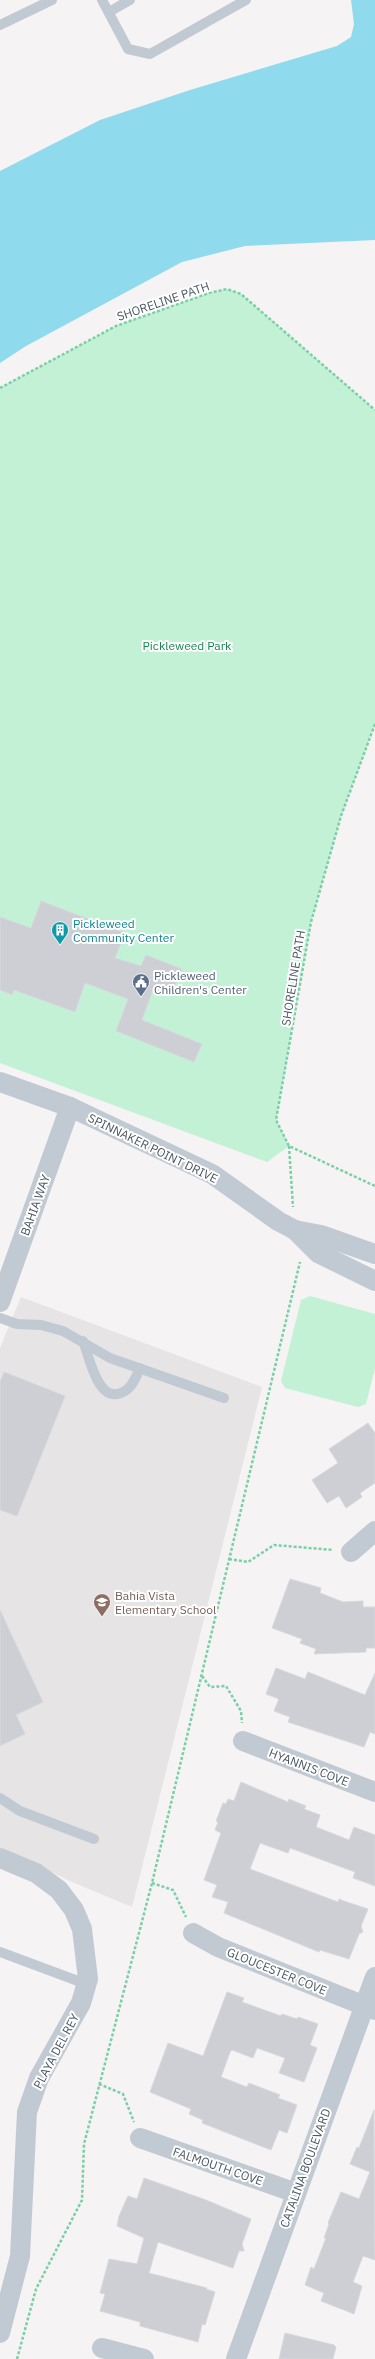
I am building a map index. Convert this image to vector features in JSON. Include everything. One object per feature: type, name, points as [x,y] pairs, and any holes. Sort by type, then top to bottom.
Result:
[{"type":"street","name":"SPINNAKER POINT DRIVE","points":[[0,1082],[70,1107],[212,1174],[278,1221],[295,1230],[321,1235],[375,1254]]},
{"type":"street","name":"BAHIA WAY","points":[[1,1298],[70,1107]]},
{"type":"street","name":"SPINNAKER POINT DRIVE","points":[[295,1230],[318,1253],[375,1281]]},
{"type":"street","points":[[351,1552],[375,1531]]},
{"type":"street","name":"HYANNIS COVE","points":[[243,1741],[375,1792]]},
{"type":"street","name":"PLAYA DEL REY","points":[[0,1858],[36,1873],[58,1890],[74,1910],[82,1929],[87,1972],[86,1984],[81,2003],[39,2078],[27,2112],[20,2256],[0,2333]]},
{"type":"street","name":"GLOUCESTER COVE","points":[[193,1933],[218,1947],[369,2008]]},
{"type":"street","name":"CATALINA BOULEVARD","points":[[236,2359],[296,2193],[369,2008],[375,1977]]},
{"type":"street","name":"FALMOUTH COVE","points":[[140,2138],[296,2193]]},
{"type":"street","points":[[102,2348],[144,2359]]},
{"type":"lane","points":[[0,25],[52,0]]},
{"type":"lane","points":[[102,0],[128,49],[150,54],[246,0]]},
{"type":"lane","points":[[109,12],[130,0]]},
{"type":"lane","points":[[0,1318],[17,1324],[41,1325],[63,1331],[83,1341],[110,1358],[224,1398]]},
{"type":"lane","points":[[83,1341],[99,1384],[105,1393],[114,1395],[124,1393],[133,1384],[140,1368]]},
{"type":"lane","points":[[0,1798],[20,1811],[94,1839]]},
{"type":"lane","points":[[0,1952],[86,1984]]},
{"type":"path","name":"SHORELINE PATH","points":[[0,388],[116,326],[209,293],[227,289],[241,294],[375,410]]},
{"type":"path","name":"SHORELINE PATH","points":[[289,1146],[276,1120],[311,922],[341,816],[375,724]]},
{"type":"path","points":[[18,2359],[36,2289],[82,2200],[84,2144],[152,1883],[300,1265],[295,1230],[289,1146],[375,1186]]},
{"type":"path","points":[[229,1559],[248,1562],[274,1545],[351,1552]]},
{"type":"path","points":[[201,1676],[210,1687],[226,1686],[242,1711],[243,1741]]},
{"type":"path","points":[[152,1883],[173,1890],[193,1933]]},
{"type":"path","points":[[100,2084],[123,2094],[140,2138]]},
{"type":"shaded area","name":"Bahia Vista Elementary School","points":[[21,1297],[262,1387],[132,1907],[72,1882],[0,1848],[0,1348]]},
{"type":"green space","name":"Pickleweed Park","points":[[227,289],[241,294],[375,410],[375,724],[341,816],[311,922],[276,1120],[289,1146],[267,1162],[0,1063],[0,388],[116,326],[209,293]]},
{"type":"green space","points":[[310,1296],[375,1314],[375,1368],[366,1404],[358,1407],[285,1388],[281,1381],[301,1300]]},
{"type":"water","points":[[351,0],[375,0],[375,240],[245,246],[182,262],[26,346],[0,363],[0,171],[100,120],[190,90],[337,46],[351,37],[354,24]]},
{"type":"building","name":"Pickleweed Community Center","points":[[41,901],[125,933],[115,958],[141,966],[146,955],[182,969],[174,988],[167,985],[164,994],[153,990],[142,1020],[202,1044],[194,1062],[116,1031],[128,999],[85,983],[75,1012],[14,990],[12,995],[0,990],[0,917],[31,928]]},
{"type":"building","points":[[4,1372],[65,1396],[17,1516],[0,1510],[0,1382]]},
{"type":"building","points":[[368,1423],[375,1433],[375,1483],[360,1493],[362,1497],[346,1508],[339,1496],[327,1503],[312,1480],[338,1463],[329,1449]]},
{"type":"building","points":[[290,1579],[321,1588],[320,1593],[343,1602],[363,1601],[363,1607],[375,1607],[375,1648],[366,1648],[366,1652],[314,1654],[316,1649],[300,1643],[302,1639],[272,1628]]},
{"type":"building","points":[[0,1610],[43,1702],[16,1715],[25,1734],[0,1746]]},
{"type":"building","points":[[276,1668],[305,1679],[308,1672],[365,1695],[375,1673],[375,1734],[370,1732],[364,1747],[288,1722],[290,1717],[274,1711],[279,1699],[266,1694]]},
{"type":"building","points":[[241,1782],[288,1802],[289,1799],[306,1806],[304,1809],[320,1815],[316,1827],[349,1840],[354,1827],[375,1835],[375,1886],[353,1878],[355,1872],[290,1848],[288,1853],[260,1843],[250,1869],[338,1902],[339,1899],[368,1909],[361,1926],[363,1932],[359,1934],[349,1959],[320,1950],[319,1952],[224,1913],[228,1902],[212,1897],[217,1885],[204,1880],[221,1833],[215,1830],[218,1822],[216,1821],[223,1803],[226,1804],[228,1799],[234,1801]]},
{"type":"building","points":[[227,1992],[244,1998],[242,2002],[281,2016],[282,2014],[297,2019],[298,2017],[318,2024],[310,2045],[317,2048],[304,2082],[279,2073],[285,2058],[257,2048],[253,2058],[232,2050],[230,2052],[221,2077],[247,2087],[249,2083],[280,2095],[278,2098],[297,2105],[287,2133],[279,2130],[271,2150],[202,2123],[203,2120],[189,2114],[191,2109],[150,2092],[168,2043],[203,2056]]},
{"type":"building","points":[[374,2110],[375,2260],[363,2256],[353,2282],[362,2286],[354,2314],[321,2301],[324,2293],[305,2285],[311,2267],[314,2269],[326,2238],[324,2238],[329,2224],[328,2223],[341,2192],[359,2199],[370,2172],[350,2164],[357,2147],[359,2148]]},
{"type":"building","points":[[144,2178],[206,2200],[251,2219],[242,2244],[244,2251],[239,2251],[233,2268],[158,2242],[149,2273],[207,2288],[206,2289],[215,2292],[205,2325],[202,2324],[198,2342],[140,2326],[140,2322],[100,2311],[105,2294],[100,2293],[109,2259],[137,2264],[144,2238],[117,2226],[119,2216],[128,2196],[137,2199]]},
{"type":"building","points":[[285,2333],[334,2345],[336,2347],[333,2359],[279,2359]]},
{"type":"place","name":"Pickleweed Community Center","points":[[60,945]]},
{"type":"place","name":"Pickleweed Children's Center","points":[[141,997]]},
{"type":"place","name":"Bahia Vista Elementary School","points":[[102,1617]]}]
